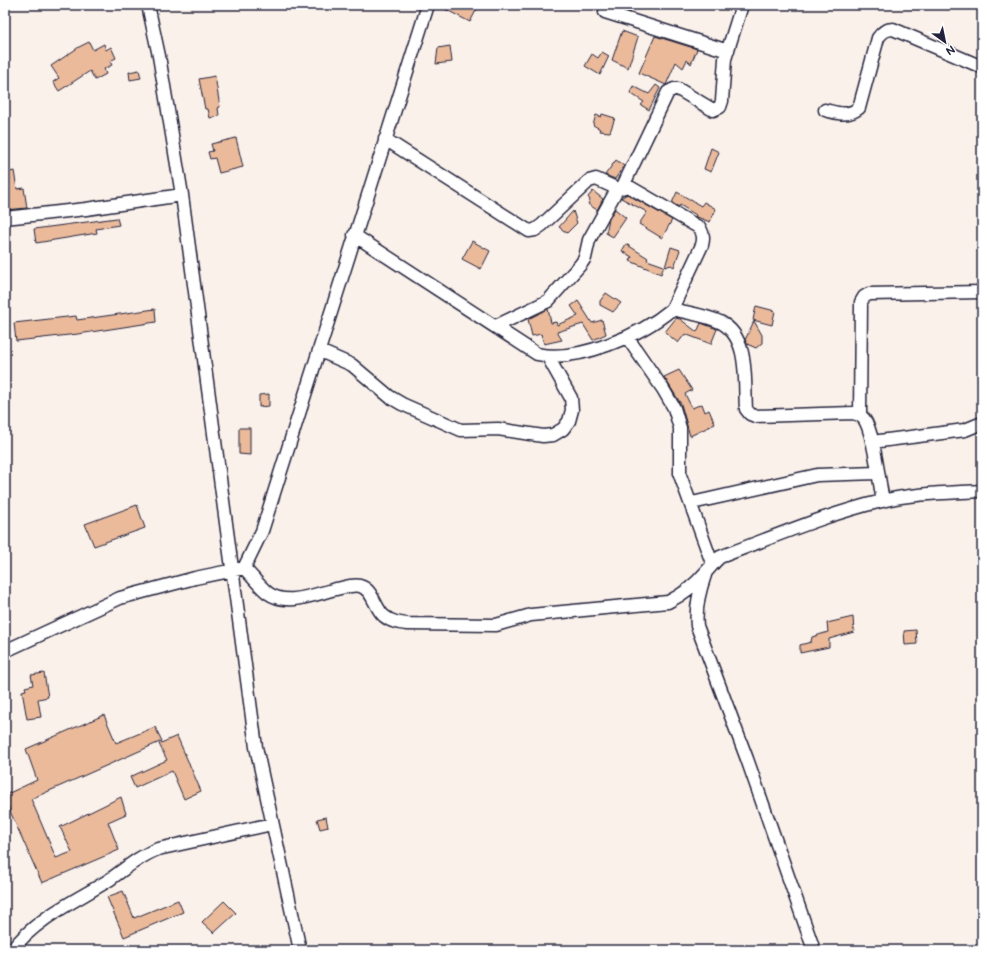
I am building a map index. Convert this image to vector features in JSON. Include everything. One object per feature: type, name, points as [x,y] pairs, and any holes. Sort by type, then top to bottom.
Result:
[{"type":"street","points":[[148,5],[159,56],[182,195],[256,747],[300,950]]},
{"type":"street","points":[[5,651],[120,598],[195,578],[232,572],[244,568],[262,531],[320,351],[354,235],[428,5]]},
{"type":"street","points":[[496,326],[548,301],[554,296],[585,258],[589,240],[620,187],[668,92],[678,89],[713,110],[720,107],[722,101],[724,67],[742,5]]},
{"type":"street","points":[[605,12],[728,51]]},
{"type":"street","points":[[825,110],[844,114],[852,113],[859,108],[878,38],[882,32],[888,29],[893,29],[982,67]]},
{"type":"street","points":[[354,235],[496,326],[527,349],[537,354],[548,356],[575,354],[627,337],[660,319],[672,309],[704,239],[700,228],[628,186],[620,187],[596,179],[589,181],[542,225],[535,230],[529,231],[385,138]]},
{"type":"street","points":[[5,218],[86,209],[182,195]]},
{"type":"street","points":[[860,415],[862,302],[864,297],[869,294],[982,292]]},
{"type":"street","points":[[672,309],[720,323],[730,330],[743,352],[746,409],[750,414],[755,416],[853,413],[860,415],[865,420],[872,442],[883,500]]},
{"type":"street","points":[[627,337],[674,408],[680,428],[680,475],[692,503],[709,567],[699,592],[696,612],[697,626],[747,759],[814,950]]},
{"type":"street","points":[[320,351],[352,365],[390,397],[402,404],[461,430],[498,429],[543,436],[553,435],[563,429],[569,421],[572,410],[571,398],[548,356]]},
{"type":"street","points":[[872,442],[965,430],[982,423]]},
{"type":"street","points":[[692,503],[817,474],[877,473]]},
{"type":"street","points":[[244,568],[267,592],[276,598],[301,598],[360,585],[366,589],[384,616],[394,622],[407,624],[496,625],[531,615],[668,602],[679,596],[709,567],[728,554],[831,517],[883,500],[943,493],[982,491]]},
{"type":"street","points":[[12,950],[21,938],[55,913],[110,880],[145,854],[158,849],[272,824]]},
{"type":"building","points":[[437,5],[479,5],[470,22]]},
{"type":"building","points":[[608,5],[633,5],[630,12]]},
{"type":"building","points":[[622,31],[638,37],[628,68],[612,60]]},
{"type":"building","points":[[655,36],[697,49],[691,64],[687,60],[683,68],[676,62],[666,85],[639,73]]},
{"type":"building","points":[[89,42],[93,50],[104,44],[106,50],[111,47],[116,58],[110,61],[112,65],[104,69],[106,74],[95,80],[90,71],[59,91],[53,82],[59,78],[51,66]]},
{"type":"building","points":[[450,46],[452,62],[436,64],[438,48]]},
{"type":"building","points":[[602,52],[609,56],[600,75],[585,66],[592,54],[598,58]]},
{"type":"building","points":[[139,70],[141,78],[130,80],[129,72]]},
{"type":"building","points":[[215,76],[220,107],[218,108],[219,116],[210,118],[208,109],[205,109],[199,79]]},
{"type":"building","points":[[656,85],[660,88],[649,110],[641,105],[644,102],[630,93],[633,86],[649,94]]},
{"type":"building","points":[[602,114],[615,118],[610,132],[599,131],[600,129],[593,125],[596,115],[601,117]]},
{"type":"building","points":[[236,138],[243,167],[219,173],[215,158],[210,159],[208,152],[213,151],[211,144]]},
{"type":"building","points":[[711,148],[719,152],[711,172],[704,169]]},
{"type":"building","points":[[616,160],[624,166],[615,179],[605,175]]},
{"type":"building","points":[[14,171],[17,189],[24,188],[27,208],[5,210],[5,173]]},
{"type":"building","points":[[593,191],[603,199],[597,210],[588,204],[590,200],[588,197]]},
{"type":"building","points":[[677,192],[701,206],[704,202],[716,209],[710,222],[695,217],[696,215],[680,205],[679,207],[672,203]]},
{"type":"building","points":[[627,194],[672,220],[662,238],[639,224],[647,212],[621,198]]},
{"type":"building","points":[[615,209],[626,218],[613,237],[606,233],[609,219]]},
{"type":"building","points":[[573,211],[577,223],[567,233],[559,227]]},
{"type":"building","points":[[117,218],[119,225],[96,229],[97,233],[36,243],[34,229]]},
{"type":"building","points":[[472,241],[490,251],[481,269],[462,259]]},
{"type":"building","points":[[626,244],[648,258],[647,260],[664,266],[661,274],[630,261],[632,257],[622,251]]},
{"type":"building","points":[[671,247],[680,250],[674,267],[671,265],[665,267]]},
{"type":"building","points":[[606,293],[621,303],[613,312],[600,305],[600,301]]},
{"type":"building","points":[[578,301],[592,323],[602,320],[606,334],[593,340],[583,324],[557,332],[562,340],[544,344],[541,334],[532,336],[528,319],[548,309],[551,323],[556,322],[557,325],[578,316],[571,306]]},
{"type":"building","points":[[756,306],[775,311],[772,325],[753,320]]},
{"type":"building","points":[[155,309],[156,322],[78,334],[16,341],[14,323],[76,316],[77,320]]},
{"type":"building","points":[[676,318],[680,319],[697,332],[701,323],[717,329],[711,344],[685,334],[678,343],[665,332]]},
{"type":"building","points":[[754,321],[762,335],[762,343],[756,348],[747,344],[745,340]]},
{"type":"building","points":[[679,370],[692,390],[685,394],[692,408],[702,404],[705,412],[709,410],[715,424],[690,436],[681,404],[664,377]]},
{"type":"building","points":[[269,394],[269,406],[259,407],[259,395]]},
{"type":"building","points":[[239,428],[250,428],[250,455],[239,454]]},
{"type":"building","points":[[137,505],[145,528],[94,546],[85,524]]},
{"type":"building","points":[[853,617],[854,632],[829,639],[829,647],[800,653],[800,645],[811,642],[812,637],[828,632],[827,623]]},
{"type":"building","points":[[916,630],[917,644],[905,645],[904,631]]},
{"type":"building","points":[[44,673],[48,697],[38,699],[41,717],[27,719],[22,691],[26,690],[25,687],[33,685],[31,675]]},
{"type":"building","points":[[104,715],[116,743],[155,727],[162,741],[31,799],[56,858],[72,852],[60,827],[121,797],[126,814],[108,822],[119,850],[42,883],[5,800],[5,795],[37,780],[26,749]]},
{"type":"building","points":[[177,736],[201,791],[184,799],[172,771],[135,788],[130,777],[167,760],[159,744]]},
{"type":"building","points":[[326,817],[328,827],[320,829],[317,819]]},
{"type":"building","points":[[123,891],[134,918],[178,900],[183,912],[124,937],[107,897]]},
{"type":"building","points":[[224,901],[236,913],[214,933],[202,922]]}]
